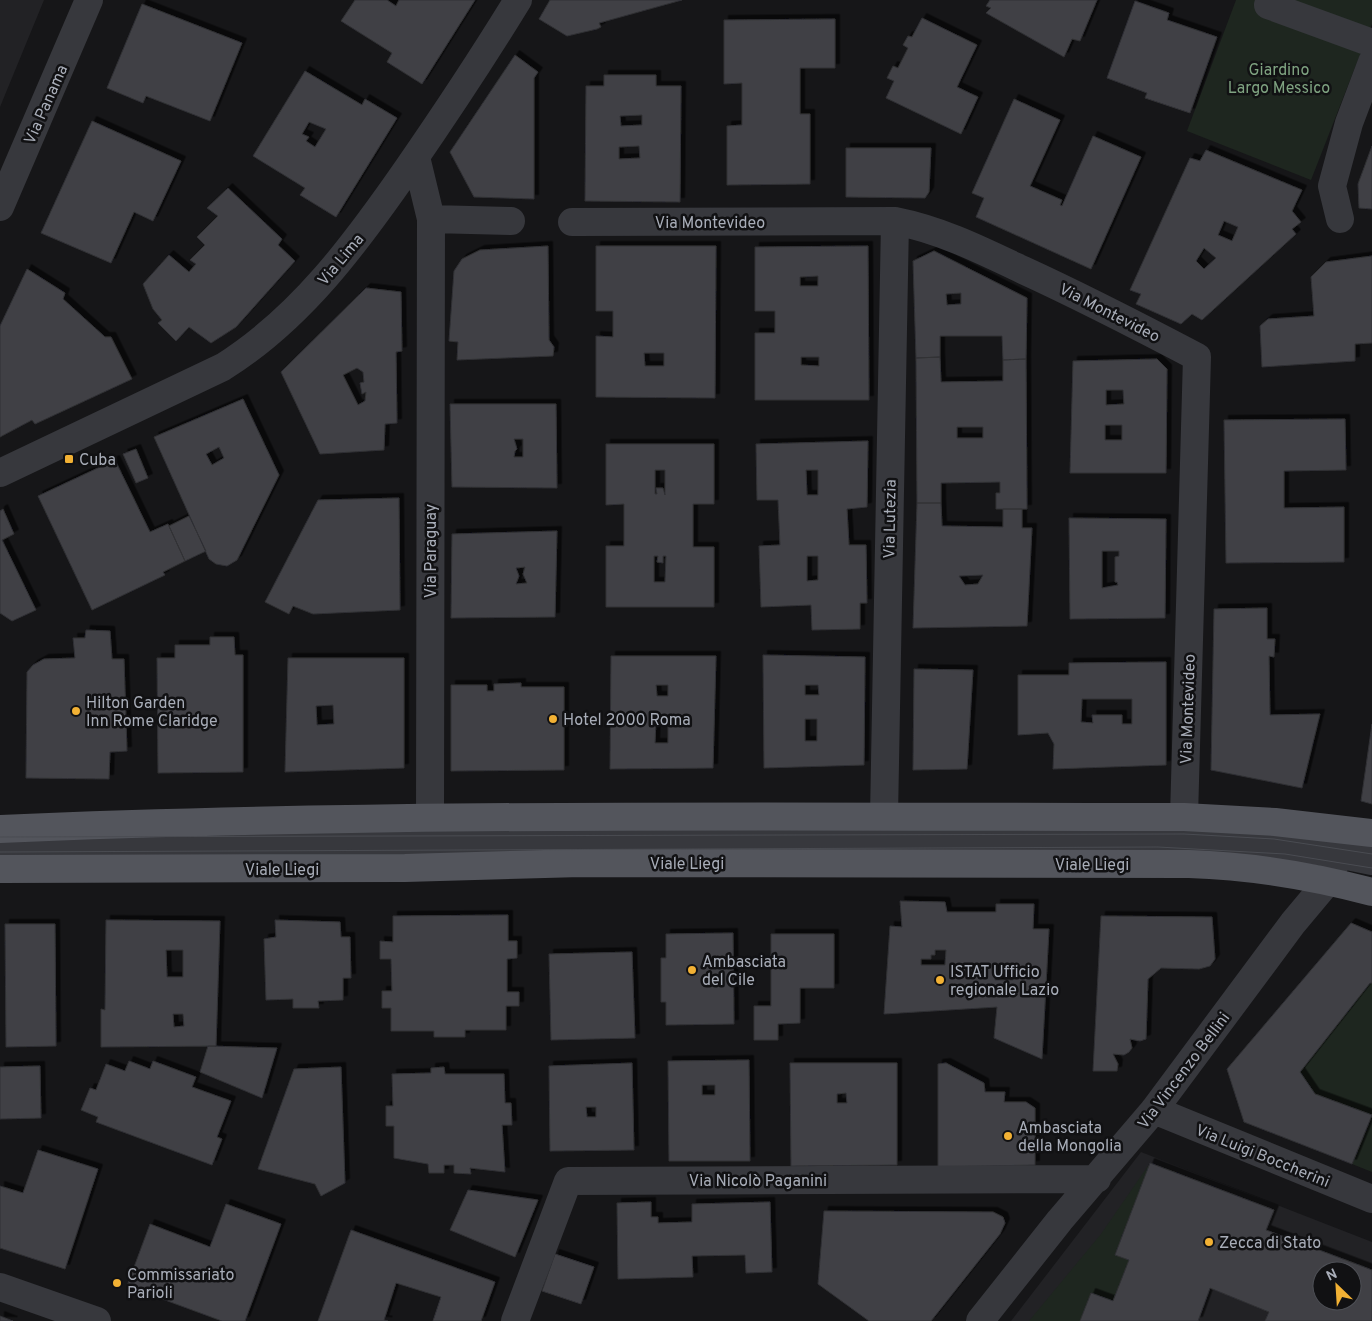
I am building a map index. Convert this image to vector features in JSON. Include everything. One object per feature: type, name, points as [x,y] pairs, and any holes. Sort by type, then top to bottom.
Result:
[{"type":"main road","points":[[0,829],[150,822],[430,816],[1184,816],[1343,828],[1372,833]]},
{"type":"main road","name":"Viale Liegi","points":[[0,869],[395,868],[581,863],[1189,864],[1258,869],[1329,880],[1372,892]]},
{"type":"street","name":"Via Panama","points":[[0,207],[89,0]]},
{"type":"street","name":"Via Lima","points":[[0,473],[223,367],[245,353],[291,313],[330,274],[352,248],[479,63],[518,0]]},
{"type":"street","points":[[1268,5],[1372,43]]},
{"type":"street","points":[[1340,219],[1332,186],[1349,123],[1372,62]]},
{"type":"street","name":"Via Paraguay","points":[[416,157],[430,219],[430,816]]},
{"type":"street","points":[[430,219],[511,221]]},
{"type":"street","name":"Via Montevideo","points":[[572,222],[895,221],[935,231],[975,247],[1092,302],[1197,357],[1184,816]]},
{"type":"street","name":"Via Lutezia","points":[[884,817],[895,221]]},
{"type":"street","name":"Via Vincenzo Bellini","points":[[980,1321],[1060,1220],[1154,1110],[1293,923],[1329,880],[1338,855],[1343,828]]},
{"type":"street","name":"Viale Liegi","points":[[0,844],[1177,840],[1235,842],[1372,861]]},
{"type":"street","name":"Via Luigi Boccherini","points":[[1154,1110],[1372,1199]]},
{"type":"street","name":"Via Nicolò Paganini","points":[[515,1321],[568,1181],[1097,1179]]},
{"type":"street","points":[[0,1287],[97,1321]]},
{"type":"shaded area","points":[[0,0],[44,0],[0,107]]},
{"type":"shaded area","name":"Zecca di Stato","points":[[1141,1152],[1372,1242],[1372,1321],[1011,1321]]},
{"type":"green space","name":"Giardino Largo Messico","points":[[1236,0],[1372,0],[1372,24],[1311,180],[1187,131]]},
{"type":"green space","points":[[1370,983],[1372,983],[1372,1115],[1315,1094],[1300,1072]]},
{"type":"green space","points":[[1372,1117],[1372,1172],[1352,1164]]},
{"type":"green space","points":[[1150,1163],[1115,1254],[1129,1260],[1113,1301],[1091,1293],[1080,1321],[1029,1321],[1101,1234]]},
{"type":"building","points":[[355,0],[387,0],[396,6],[399,0],[475,0],[422,84],[387,62],[392,53],[341,21]]},
{"type":"building","points":[[550,0],[682,0],[599,23],[601,27],[597,29],[567,36],[539,19]]},
{"type":"building","points":[[990,0],[1097,0],[1080,41],[1072,39],[1064,57],[986,13],[991,8],[986,6]]},
{"type":"building","points":[[1135,1],[1169,13],[1167,20],[1217,37],[1190,113],[1145,98],[1147,93],[1107,78]]},
{"type":"building","points":[[142,4],[242,43],[210,121],[146,96],[143,103],[107,88]]},
{"type":"building","points":[[922,18],[977,45],[957,87],[978,97],[961,134],[886,98],[894,81],[887,78],[893,66],[898,68],[908,48],[903,45],[908,36],[912,37]]},
{"type":"building","points":[[835,19],[835,68],[800,68],[800,114],[810,114],[810,184],[727,185],[727,126],[742,125],[742,83],[724,84],[724,20]]},
{"type":"building","points":[[515,55],[538,72],[534,78],[534,199],[474,197],[450,152]]},
{"type":"building","points":[[305,71],[362,105],[365,99],[397,118],[336,217],[300,195],[305,188],[253,156]],"holes":[[[309,122],[326,129],[315,147],[306,141],[309,137],[302,134]]]},
{"type":"building","points":[[604,75],[656,75],[656,86],[681,86],[680,202],[585,201],[586,86],[604,86]],"holes":[[[642,115],[642,125],[621,126],[620,116]],[[639,146],[640,158],[619,159],[619,147]]]},
{"type":"building","points":[[1014,99],[1060,120],[1030,186],[1062,200],[1060,205],[1062,206],[1093,136],[1141,157],[1091,269],[976,217],[984,198],[972,193]]},
{"type":"building","points":[[92,121],[181,161],[153,221],[134,212],[111,263],[41,233]]},
{"type":"building","points":[[1372,146],[1372,209],[1359,208],[1358,184]]},
{"type":"building","points":[[846,148],[931,148],[929,192],[925,198],[846,197]]},
{"type":"building","points":[[1206,150],[1302,190],[1292,211],[1301,222],[1292,229],[1296,234],[1202,320],[1192,314],[1181,324],[1136,304],[1141,294],[1130,290],[1190,158],[1200,161]],"holes":[[[1224,221],[1238,227],[1232,241],[1218,235]],[[1204,248],[1216,258],[1204,269],[1196,261]]]},
{"type":"building","points":[[228,188],[282,239],[278,245],[295,261],[236,327],[211,343],[189,327],[176,341],[158,323],[162,320],[153,309],[143,284],[169,255],[189,272],[196,264],[190,260],[205,245],[197,237],[218,216],[207,208]]},
{"type":"building","points":[[548,246],[549,340],[554,347],[553,356],[457,360],[458,342],[449,341],[454,271],[462,259],[480,250]]},
{"type":"building","points":[[596,246],[716,246],[715,398],[596,397],[596,336],[613,337],[613,311],[596,311]],"holes":[[[644,353],[664,353],[664,366],[645,366]]]},
{"type":"building","points":[[868,246],[869,400],[755,400],[755,333],[775,333],[775,311],[755,311],[755,247]],"holes":[[[818,276],[818,286],[800,286],[800,277]],[[801,357],[819,357],[819,366],[801,365]]]},
{"type":"building","points":[[934,251],[1027,298],[1026,359],[1003,360],[1002,336],[940,336],[940,357],[916,358],[913,261]],"holes":[[[961,293],[961,304],[947,305],[946,294]]]},
{"type":"building","points":[[1372,256],[1372,343],[1355,344],[1355,361],[1262,367],[1260,326],[1268,319],[1314,316],[1311,277],[1326,262]]},
{"type":"building","points":[[27,269],[65,293],[63,299],[105,337],[111,337],[132,379],[35,424],[32,420],[0,437],[0,326]]},
{"type":"building","points":[[366,288],[401,292],[402,351],[396,352],[397,423],[385,424],[384,450],[320,454],[281,372]],"holes":[[[357,368],[363,372],[364,382],[360,383],[362,394],[366,392],[365,401],[358,405],[343,375]]]},
{"type":"building","points":[[940,357],[941,382],[1003,381],[1003,360],[1026,359],[1027,509],[996,509],[996,493],[1000,493],[1000,482],[941,483],[941,503],[917,503],[916,358]],"holes":[[[957,427],[983,427],[983,438],[957,438]]]},
{"type":"building","points":[[1157,359],[1167,369],[1166,473],[1070,473],[1073,361]],"holes":[[[1106,390],[1123,390],[1124,404],[1106,405]],[[1105,425],[1122,425],[1122,440],[1105,440]]]},
{"type":"building","points":[[243,399],[279,475],[237,560],[227,566],[216,564],[209,559],[154,437]],"holes":[[[219,447],[224,458],[212,465],[206,454]]]},
{"type":"building","points":[[450,404],[556,404],[557,488],[452,487]],"holes":[[[514,439],[523,439],[523,457],[514,457],[517,449]]]},
{"type":"building","points":[[1345,419],[1346,470],[1284,471],[1284,508],[1344,507],[1344,562],[1226,563],[1224,420]]},
{"type":"building","points":[[868,441],[867,507],[847,509],[849,545],[866,545],[867,603],[860,603],[860,629],[812,630],[811,605],[761,607],[759,546],[780,545],[778,500],[757,500],[756,444]],"holes":[[[806,470],[818,470],[818,495],[807,495]],[[807,556],[818,556],[818,580],[807,581]]]},
{"type":"building","points":[[606,444],[714,444],[714,504],[693,504],[693,547],[714,547],[714,607],[606,607],[606,546],[624,546],[624,504],[606,505]],"holes":[[[655,470],[665,470],[665,495],[663,488],[656,488],[657,494],[655,494]],[[654,556],[658,556],[657,562],[663,563],[663,556],[666,556],[665,582],[654,582]]]},
{"type":"building","points":[[136,449],[148,478],[136,483],[123,454]]},
{"type":"building","points":[[115,460],[150,532],[168,524],[185,561],[163,572],[165,575],[92,610],[38,496]]},
{"type":"building","points":[[399,498],[400,610],[313,614],[293,606],[289,614],[265,602],[318,500]]},
{"type":"building","points":[[917,503],[941,503],[942,526],[1003,527],[1003,509],[1022,509],[1022,528],[1032,528],[1027,626],[913,628]],"holes":[[[983,575],[978,584],[965,585],[959,576]]]},
{"type":"building","points":[[3,509],[14,534],[2,540],[36,610],[12,621],[0,613],[0,511]]},
{"type":"building","points":[[189,516],[206,551],[185,561],[169,526]]},
{"type":"building","points":[[1069,518],[1166,519],[1165,618],[1070,619]],"holes":[[[1102,551],[1119,551],[1119,556],[1115,557],[1115,582],[1118,585],[1102,588]]]},
{"type":"building","points":[[557,531],[555,617],[451,618],[452,534]],"holes":[[[525,567],[523,574],[527,583],[516,584],[519,576],[516,568]]]},
{"type":"building","points":[[1267,608],[1267,639],[1275,639],[1274,657],[1269,656],[1270,715],[1320,714],[1302,788],[1211,770],[1214,609]]},
{"type":"building","name":"Hilton Garden Inn Rome Claridge","points":[[86,630],[110,631],[112,659],[124,659],[127,751],[110,752],[109,779],[26,778],[27,672],[33,665],[44,659],[75,658],[73,638],[85,638]]},
{"type":"building","points":[[210,637],[234,637],[235,655],[243,655],[243,772],[158,773],[157,658],[175,658],[175,645],[210,645]]},
{"type":"building","points":[[763,655],[865,657],[864,765],[764,768]],"holes":[[[805,685],[818,685],[819,695],[805,695]],[[805,719],[817,719],[817,741],[805,741]]]},
{"type":"building","points":[[611,656],[716,656],[713,768],[610,769]],"holes":[[[656,685],[668,685],[668,696],[657,696]],[[656,720],[668,721],[668,743],[655,743]]]},
{"type":"building","points":[[288,658],[404,658],[404,768],[285,772]],"holes":[[[333,705],[334,724],[317,725],[316,706]]]},
{"type":"building","points":[[1166,662],[1166,765],[1053,769],[1054,744],[1048,733],[1018,735],[1018,675],[1069,675],[1069,663]],"holes":[[[1082,699],[1132,699],[1132,724],[1122,724],[1122,715],[1092,715],[1093,723],[1081,722]]]},
{"type":"building","points":[[914,669],[973,670],[967,769],[913,770]]},
{"type":"building","points":[[521,683],[521,687],[564,687],[564,770],[451,771],[451,685],[487,685],[487,691],[494,691],[494,684]]},
{"type":"building","points":[[1372,724],[1372,804],[1361,801]]},
{"type":"building","name":"ISTAT Ufficio regionale Lazio","points":[[900,901],[945,902],[947,912],[996,912],[996,904],[1034,904],[1033,929],[1049,929],[1042,1059],[994,1038],[997,1007],[884,1014],[890,926],[902,927]],"holes":[[[935,950],[946,950],[945,965],[921,965],[921,959],[931,959],[931,955],[935,955]],[[1012,963],[1013,980],[995,980],[994,964]]]},
{"type":"building","points":[[508,915],[508,941],[517,941],[517,958],[507,959],[507,992],[519,992],[519,1006],[506,1006],[506,1030],[465,1030],[465,1037],[434,1037],[434,1031],[391,1031],[391,1008],[382,1008],[382,991],[392,991],[391,959],[380,959],[380,941],[393,942],[393,916]]},
{"type":"building","points":[[1101,916],[1212,917],[1215,959],[1210,966],[1199,969],[1161,968],[1148,979],[1146,1039],[1140,1041],[1130,1039],[1132,1048],[1129,1052],[1124,1055],[1113,1054],[1118,1064],[1117,1071],[1093,1071]]},
{"type":"building","points":[[106,920],[220,921],[216,1046],[101,1047],[101,1009],[105,1010]],"holes":[[[166,950],[183,950],[183,977],[167,977]],[[173,1014],[183,1014],[184,1026],[174,1027]]]},
{"type":"building","points":[[275,920],[340,922],[341,937],[350,937],[351,978],[343,978],[343,1000],[318,1001],[319,1008],[293,1008],[293,999],[266,1000],[264,939],[276,937]]},
{"type":"building","points":[[1351,923],[1372,932],[1372,983],[1370,983],[1300,1072],[1315,1094],[1372,1115],[1352,1164],[1244,1122],[1227,1069]]},
{"type":"building","points":[[5,924],[55,924],[56,1046],[6,1047]]},
{"type":"building","points":[[733,933],[734,1024],[666,1025],[666,1002],[661,1002],[661,958],[666,958],[666,934]]},
{"type":"building","points":[[771,934],[834,934],[834,988],[800,988],[800,1023],[778,1024],[778,1040],[754,1040],[754,1006],[771,1006]]},
{"type":"building","points":[[632,952],[635,1038],[551,1040],[549,954]]},
{"type":"building","points":[[208,1046],[277,1048],[262,1098],[200,1072]]},
{"type":"building","points":[[749,1060],[750,1161],[669,1161],[668,1061]],"holes":[[[702,1085],[715,1085],[715,1095],[702,1095]]]},
{"type":"building","points":[[129,1061],[150,1069],[153,1061],[196,1077],[192,1087],[231,1101],[217,1137],[222,1139],[212,1165],[96,1122],[98,1117],[81,1110],[90,1088],[96,1090],[106,1064],[125,1071]]},
{"type":"building","points":[[632,1063],[634,1150],[550,1151],[549,1066]],"holes":[[[586,1107],[596,1107],[596,1117],[587,1117]]]},
{"type":"building","points":[[790,1063],[897,1063],[897,1165],[791,1166]],"holes":[[[846,1093],[847,1103],[837,1103],[837,1094]]]},
{"type":"building","points":[[946,1063],[984,1083],[985,1092],[1005,1092],[1004,1102],[1026,1102],[1035,1108],[1035,1165],[938,1167],[938,1064]]},
{"type":"building","points":[[40,1066],[41,1118],[0,1119],[0,1067]]},
{"type":"building","points":[[341,1067],[345,1183],[321,1196],[315,1184],[258,1169],[294,1069]]},
{"type":"building","points":[[444,1067],[445,1074],[504,1074],[505,1103],[511,1103],[512,1125],[502,1125],[505,1172],[470,1168],[471,1174],[454,1173],[454,1165],[444,1165],[444,1173],[429,1173],[428,1164],[394,1158],[394,1126],[386,1126],[386,1106],[393,1106],[392,1074],[431,1073],[431,1068]]},
{"type":"building","points":[[38,1150],[98,1169],[65,1269],[0,1248],[0,1186],[23,1193]]},
{"type":"building","name":"Zecca di Stato","points":[[1150,1163],[1274,1210],[1266,1230],[1348,1261],[1312,1261],[1312,1311],[1362,1311],[1362,1266],[1372,1270],[1372,1321],[1265,1321],[1269,1312],[1210,1288],[1198,1321],[1080,1321],[1091,1293],[1113,1301],[1129,1260],[1115,1255]]},
{"type":"building","points":[[468,1190],[538,1200],[515,1257],[450,1230]]},
{"type":"building","points":[[651,1202],[651,1217],[658,1217],[658,1223],[692,1222],[692,1204],[770,1202],[772,1272],[746,1273],[745,1255],[692,1256],[693,1277],[618,1279],[617,1203]]},
{"type":"building","points":[[226,1204],[281,1224],[245,1321],[222,1321],[127,1286],[150,1224],[210,1247]]},
{"type":"building","points":[[824,1211],[993,1212],[1003,1217],[1005,1223],[1000,1234],[931,1321],[869,1321],[818,1284]]},
{"type":"building","points":[[351,1230],[495,1282],[481,1321],[433,1321],[441,1297],[396,1283],[384,1320],[388,1321],[318,1321]]},
{"type":"building","points":[[555,1254],[594,1267],[581,1304],[542,1291]]},
{"type":"building","points":[[0,1316],[13,1321],[0,1321]]},
{"type":"tram line","points":[[0,837],[1184,834],[1274,839],[1372,854]]},
{"type":"tram line","points":[[0,852],[1158,847],[1285,854],[1372,868]]},
{"type":"place","name":"Cuba","points":[[69,459]]},
{"type":"place","name":"Hilton Garden Inn Rome Claridge","points":[[76,711]]},
{"type":"place","name":"Hotel 2000 Roma","points":[[553,719]]},
{"type":"place","name":"Ambasciata del Cile","points":[[692,970]]},
{"type":"place","name":"ISTAT Ufficio regionale Lazio","points":[[940,980]]},
{"type":"place","name":"Ambasciata della Mongolia","points":[[1008,1136]]},
{"type":"place","name":"Zecca di Stato","points":[[1209,1242]]},
{"type":"place","name":"Commissariato Parioli","points":[[117,1283]]}]
